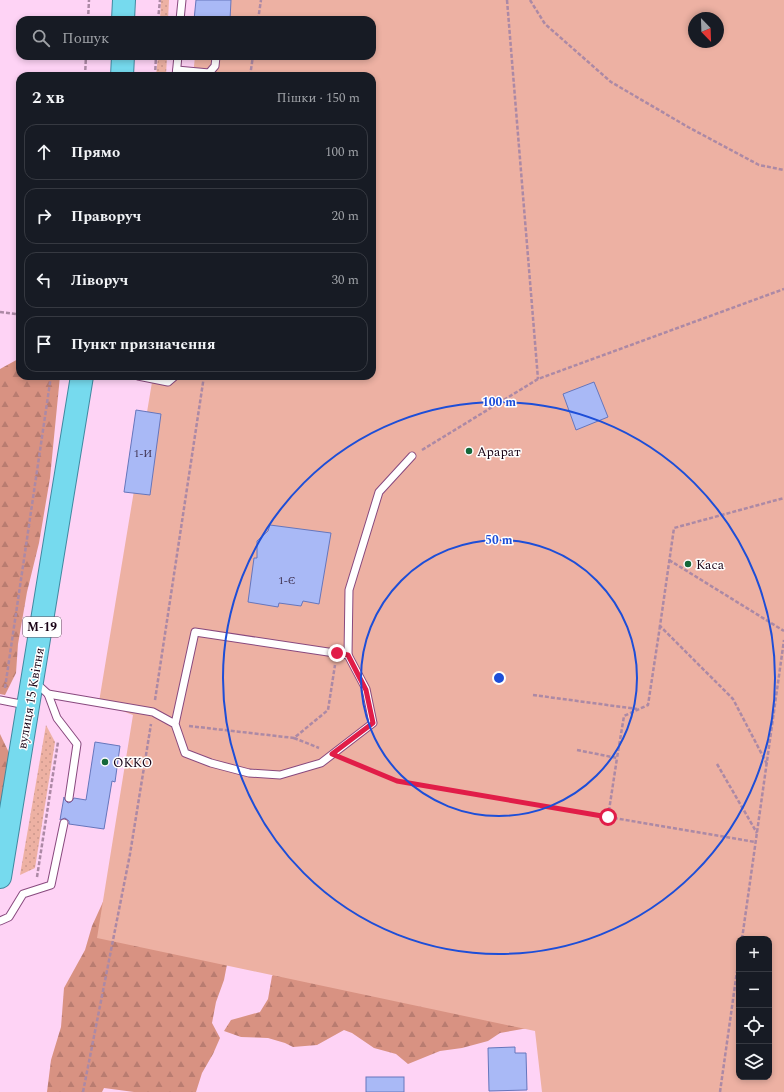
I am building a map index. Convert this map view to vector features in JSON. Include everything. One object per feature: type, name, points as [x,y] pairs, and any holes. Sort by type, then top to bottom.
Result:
[{"type":"highway","points":[[123,16],[124,0]]},
{"type":"highway","points":[[122,72],[123,60]]},
{"type":"highway","name":"вулиця 15 Квітня","points":[[0,877],[28,706],[40,687],[81,380]]},
{"type":"lane","points":[[180,16],[182,0]]},
{"type":"lane","points":[[176,72],[178,60]]},
{"type":"lane","points":[[211,72],[215,66],[216,60]]},
{"type":"lane","points":[[158,380],[168,382],[170,380]]},
{"type":"lane","points":[[348,655],[195,632],[175,724],[185,753],[211,763],[248,773],[280,775],[320,763],[373,723],[366,690],[348,655],[349,590],[379,492],[412,456]]},
{"type":"lane","points":[[40,687],[153,712],[175,724]]},
{"type":"lane","points":[[40,687],[57,718],[77,744],[69,798]]},
{"type":"lane","points":[[1,700],[28,706]]},
{"type":"lane","points":[[0,921],[9,917],[24,894],[51,886],[64,823]]},
{"type":"path","points":[[88,16],[89,0]]},
{"type":"path","points":[[158,16],[160,0]]},
{"type":"path","points":[[259,16],[261,0]]},
{"type":"path","points":[[507,0],[538,379]]},
{"type":"path","points":[[530,0],[545,24],[611,82],[688,127],[759,165],[784,170]]},
{"type":"path","points":[[85,72],[86,60]]},
{"type":"path","points":[[155,72],[156,60]]},
{"type":"path","points":[[251,72],[252,60]]},
{"type":"path","points":[[412,456],[538,379],[784,289]]},
{"type":"path","points":[[0,312],[16,314]]},
{"type":"path","points":[[1,700],[50,380]]},
{"type":"path","points":[[83,1092],[130,854],[203,380]]},
{"type":"path","points":[[608,817],[624,716],[648,705],[674,528],[784,498]]},
{"type":"path","points":[[669,560],[784,631]]},
{"type":"path","points":[[660,626],[733,699],[767,764]]},
{"type":"path","points":[[742,936],[784,640]]},
{"type":"path","points":[[294,738],[328,710],[337,653]]},
{"type":"path","points":[[533,696],[637,710]]},
{"type":"path","points":[[35,891],[61,723]]},
{"type":"path","points":[[175,724],[294,738],[397,781],[755,842]]},
{"type":"path","points":[[577,750],[617,758]]},
{"type":"path","points":[[718,764],[757,833]]},
{"type":"path","points":[[720,1092],[737,972]]},
{"type":"shaded area","points":[[161,0],[169,0],[168,16],[160,16]]},
{"type":"shaded area","points":[[203,0],[784,0],[784,1092],[542,1092],[535,1031],[97,938],[133,715],[99,702],[152,380],[376,380],[376,72],[193,72],[195,60],[376,60],[376,16],[201,16]]},
{"type":"shaded area","points":[[158,60],[167,60],[166,72],[156,72]]},
{"type":"shaded area","points":[[46,725],[55,742],[35,868],[20,875]]},
{"type":"green space","points":[[16,360],[16,380],[60,380],[50,478],[39,543],[27,592],[18,644],[16,673],[5,695],[0,694],[0,369]]},
{"type":"green space","points":[[0,734],[12,759],[0,815]]},
{"type":"green space","points":[[107,893],[229,954],[224,980],[216,1002],[212,1023],[220,1038],[202,1073],[196,1092],[134,1092],[104,1088],[102,1092],[47,1092],[51,1060],[61,1027],[64,988],[85,950],[92,926]]},
{"type":"green space","points":[[284,963],[534,1027],[500,1033],[488,1041],[462,1048],[440,1051],[408,1064],[396,1054],[374,1048],[352,1033],[344,1030],[317,1045],[293,1047],[268,1038],[241,1037],[224,1031],[231,1020],[260,1012],[268,999],[272,976]]},
{"type":"building","points":[[196,0],[231,0],[230,16],[194,16]]},
{"type":"building","points":[[594,382],[608,417],[576,430],[563,394]]},
{"type":"building","points":[[136,410],[161,414],[150,495],[124,492]]},
{"type":"building","points":[[270,525],[331,533],[319,604],[303,601],[301,606],[279,603],[278,607],[248,602],[254,558],[257,558],[257,541],[268,531]]},
{"type":"building","points":[[95,742],[120,746],[115,782],[112,781],[104,829],[69,824],[69,821],[65,818],[60,820],[64,797],[68,803],[74,798],[86,800]]},
{"type":"building","points":[[515,1047],[515,1053],[526,1053],[527,1090],[489,1091],[488,1048]]},
{"type":"building","points":[[366,1077],[404,1077],[404,1092],[366,1092]]},
{"type":"place","name":"Арарат","points":[[469,451]]},
{"type":"place","name":"Каса","points":[[688,564]]},
{"type":"place","name":"ОККО","points":[[105,762]]},
{"type":"route","points":[[337,653],[348,655],[366,690],[373,723],[332,754],[397,781],[608,817]]}]
